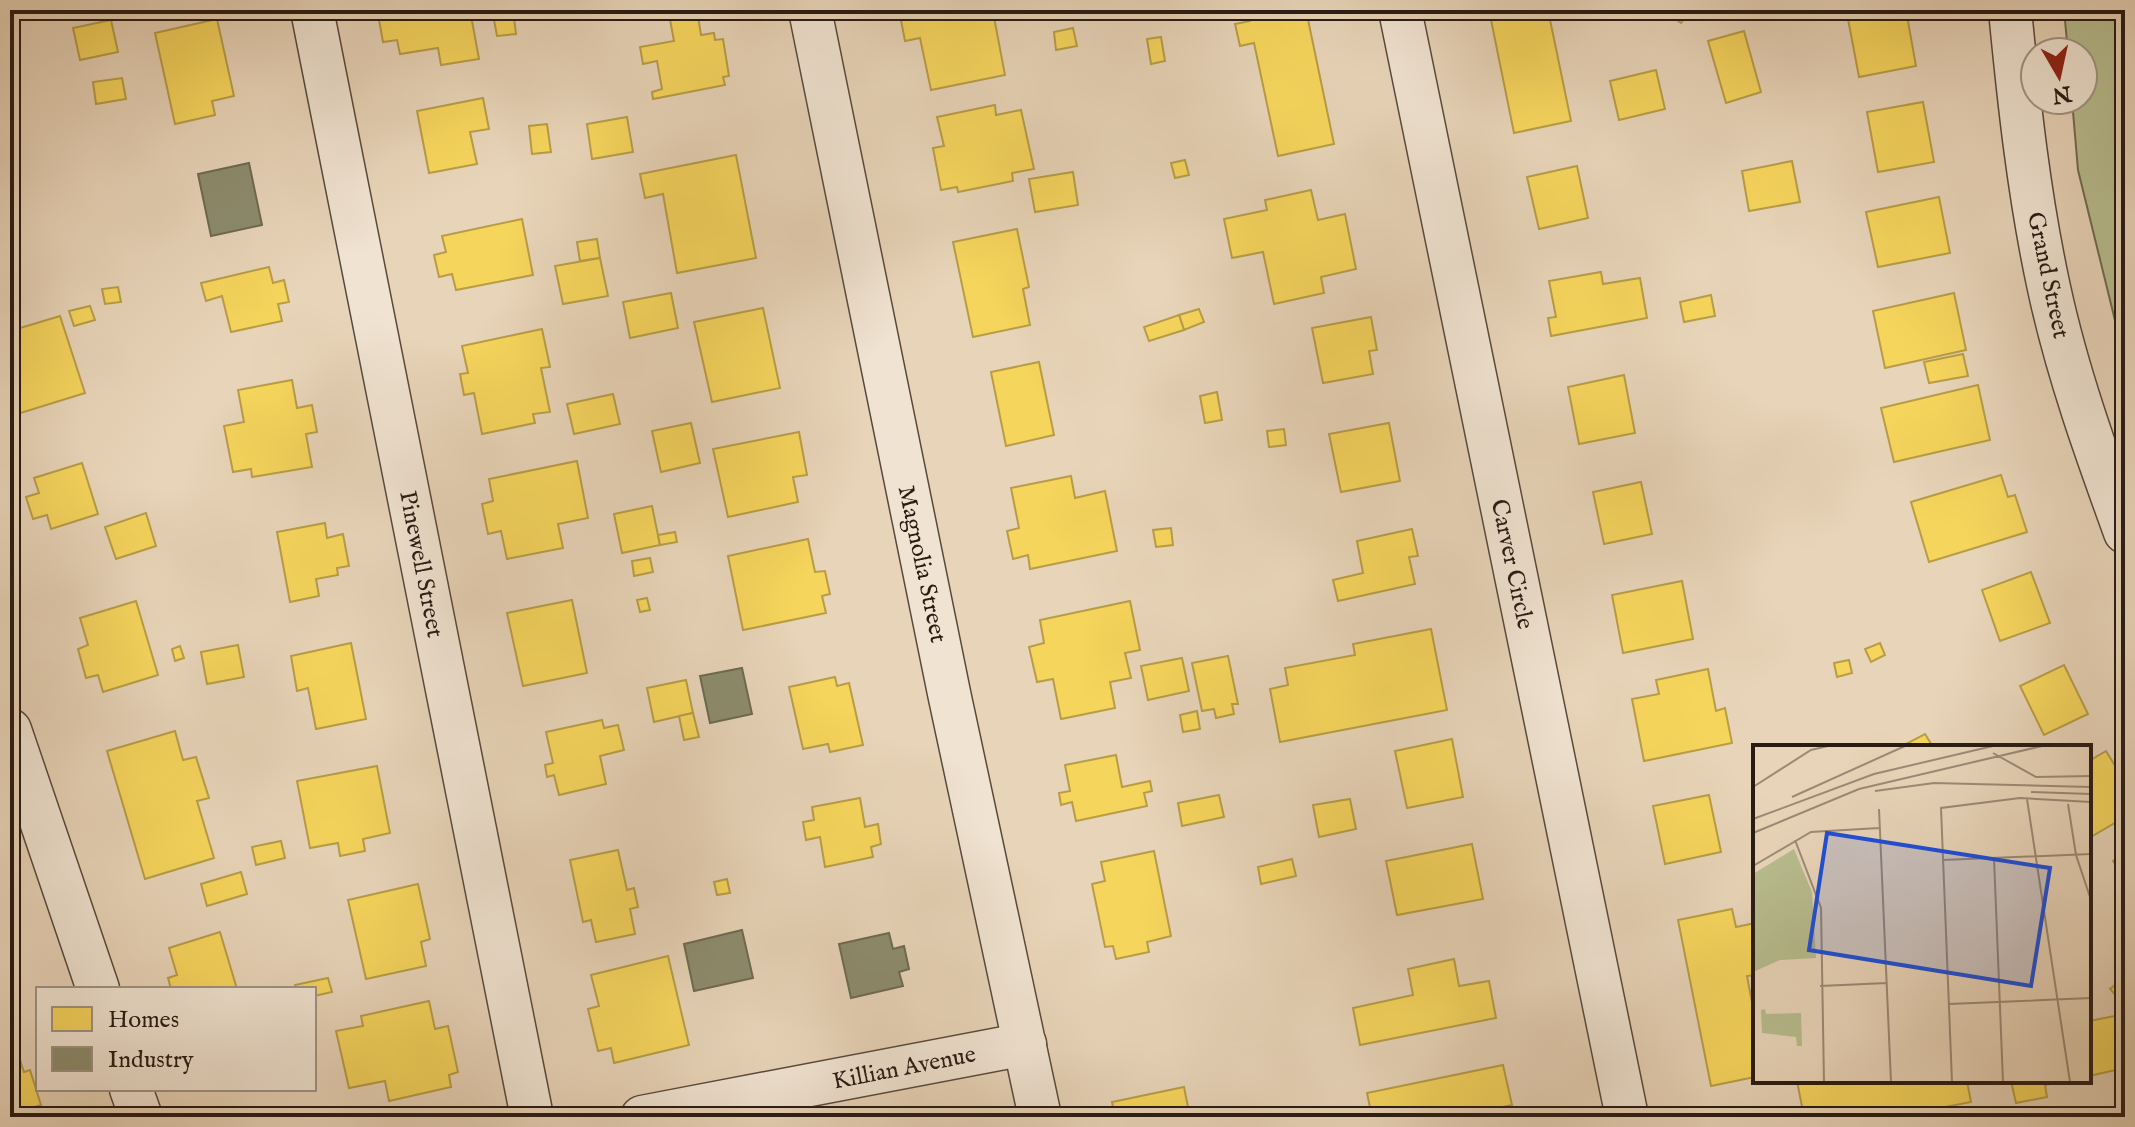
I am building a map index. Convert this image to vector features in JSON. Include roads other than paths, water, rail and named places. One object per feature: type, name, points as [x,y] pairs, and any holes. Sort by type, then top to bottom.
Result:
[{"type":"street","name":"Pinewell Street","points":[[312,10],[532,1117]]},
{"type":"street","name":"Magnolia Street","points":[[810,10],[946,678],[1040,1117]]},
{"type":"street","name":"Carver Circle","points":[[1400,10],[1627,1117]]},
{"type":"street","name":"Grand Street","points":[[2010,10],[2022,137],[2049,289],[2082,414],[2125,532]]},
{"type":"street","points":[[10,730],[97,987]]},
{"type":"street","name":"Killian Avenue","points":[[642,1117],[1025,1044]]},
{"type":"street","points":[[132,1091],[141,1117]]}]
